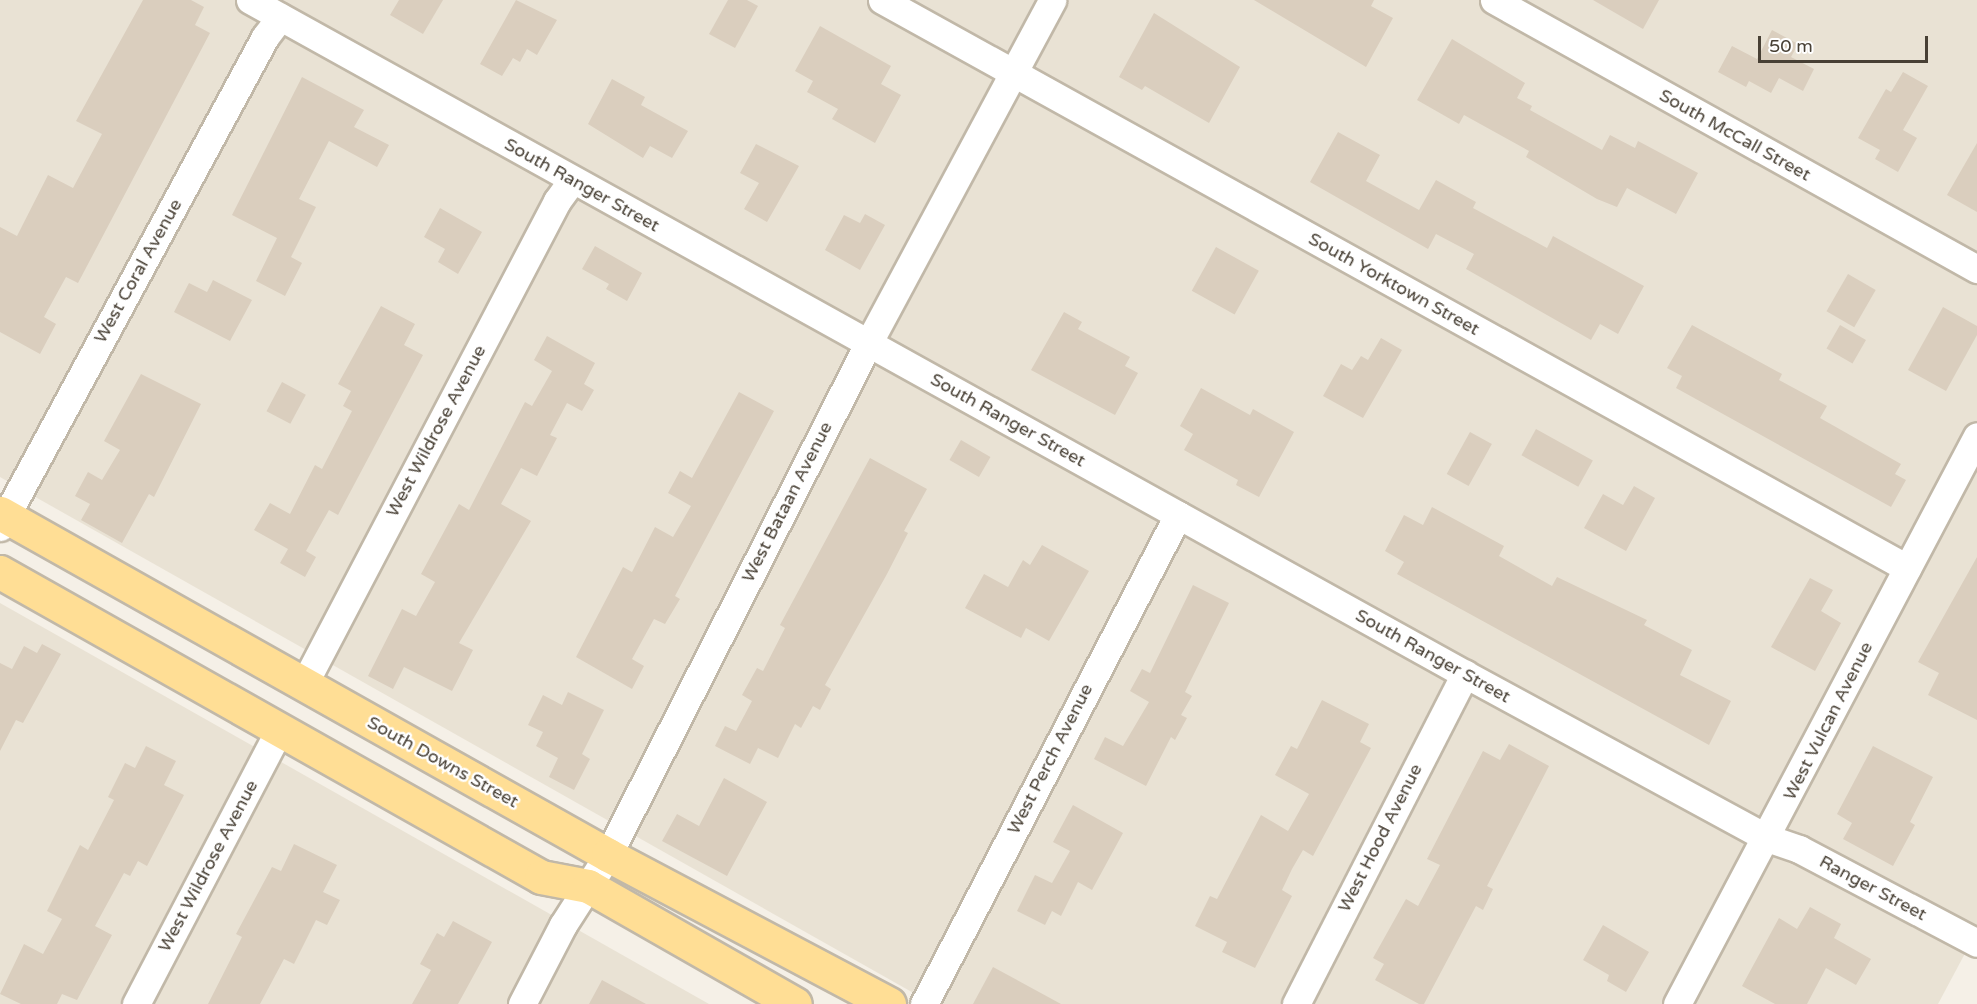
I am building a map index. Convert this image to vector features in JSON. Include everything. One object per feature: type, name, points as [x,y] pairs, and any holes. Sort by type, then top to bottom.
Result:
[{"type":"main road","name":"South Downs Street","points":[[2,519],[304,684],[608,855],[889,1004]]},
{"type":"main road","points":[[0,572],[541,877],[588,886],[795,1004]]},
{"type":"street","name":"South Ranger Street","points":[[250,0],[1465,674],[1767,838]]},
{"type":"street","name":"South Yorktown Street","points":[[882,0],[1907,568]]},
{"type":"street","name":"West Bataan Avenue","points":[[522,1004],[588,886],[608,855],[869,342],[1052,0]]},
{"type":"street","name":"South McCall Street","points":[[1494,0],[1977,269]]},
{"type":"street","name":"West Coral Avenue","points":[[2,519],[265,37],[280,17]]},
{"type":"street","name":"West Wildrose Avenue","points":[[304,684],[557,201],[572,180]]},
{"type":"street","name":"West Vulcan Avenue","points":[[1677,1004],[1767,838],[1977,436]]},
{"type":"street","name":"West Perch Avenue","points":[[924,1004],[1178,515]]},
{"type":"street","name":"West Hood Avenue","points":[[1296,1004],[1465,674]]},
{"type":"street","name":"West Wildrose Avenue","points":[[136,1004],[280,729]]},
{"type":"street","name":"Ranger Street","points":[[1767,838],[1799,849],[1977,943]]},
{"type":"shaded area","points":[[0,0],[1977,0],[1977,931],[1938,1004],[933,1004],[0,477]]},
{"type":"shaded area","points":[[0,603],[709,1004],[0,1004]]},
{"type":"building","points":[[143,0],[191,0],[204,7],[195,25],[210,33],[78,283],[66,277],[44,317],[56,324],[40,354],[0,332],[0,227],[17,236],[48,175],[73,188],[102,134],[76,121]]},
{"type":"building","points":[[399,0],[443,0],[423,34],[390,15]]},
{"type":"building","points":[[516,0],[557,20],[537,55],[527,49],[520,62],[513,58],[502,76],[480,64]]},
{"type":"building","points":[[728,0],[747,0],[758,6],[735,48],[709,34]]},
{"type":"building","points":[[1254,0],[1374,0],[1371,6],[1393,18],[1366,67]]},
{"type":"building","points":[[1593,0],[1659,0],[1643,29]]},
{"type":"building","points":[[1154,13],[1240,67],[1209,123],[1145,86],[1142,90],[1119,77]]},
{"type":"building","points":[[820,26],[891,66],[881,84],[901,95],[875,143],[832,119],[838,109],[807,92],[813,81],[795,71]]},
{"type":"building","points":[[1772,30],[1798,44],[1791,57],[1814,69],[1803,91],[1779,78],[1771,93],[1749,81],[1746,87],[1718,72],[1732,46],[1757,59]]},
{"type":"building","points":[[1452,39],[1525,83],[1517,98],[1532,106],[1530,110],[1602,150],[1610,135],[1635,148],[1638,141],[1698,173],[1676,214],[1627,188],[1617,207],[1597,199],[1526,157],[1529,151],[1464,115],[1459,124],[1417,100]]},
{"type":"building","points":[[1903,72],[1928,86],[1903,130],[1917,138],[1898,172],[1875,159],[1880,150],[1858,138],[1886,89],[1891,92]]},
{"type":"building","points":[[302,77],[364,110],[354,127],[389,145],[377,167],[329,141],[299,199],[316,207],[291,257],[302,263],[285,296],[256,281],[277,238],[232,215]]},
{"type":"building","points":[[612,79],[645,97],[641,105],[688,131],[672,158],[650,146],[643,158],[588,124]]},
{"type":"building","points":[[1338,132],[1380,155],[1366,181],[1419,210],[1436,180],[1476,202],[1473,208],[1547,248],[1553,236],[1644,286],[1618,334],[1600,324],[1591,340],[1466,269],[1474,254],[1436,234],[1428,249],[1310,182]]},
{"type":"building","points":[[1977,143],[1977,212],[1947,195]]},
{"type":"building","points":[[756,144],[799,166],[767,222],[744,209],[759,183],[740,173]]},
{"type":"building","points":[[440,208],[482,232],[458,274],[438,262],[445,249],[424,237]]},
{"type":"building","points":[[865,214],[885,225],[860,270],[825,250],[844,215],[860,223]]},
{"type":"building","points":[[595,246],[642,273],[627,301],[606,289],[609,284],[582,269]]},
{"type":"building","points":[[1216,247],[1259,271],[1235,314],[1192,291]]},
{"type":"building","points":[[1848,274],[1876,290],[1854,327],[1826,311]]},
{"type":"building","points":[[213,280],[252,300],[230,341],[174,312],[189,283],[207,292]]},
{"type":"building","points":[[381,306],[415,324],[404,345],[423,355],[338,515],[329,510],[306,551],[316,557],[305,577],[280,563],[288,549],[254,530],[270,503],[290,514],[315,465],[322,469],[352,411],[343,406],[351,391],[338,384]]},
{"type":"building","points":[[1943,307],[1977,326],[1977,335],[1946,391],[1908,370]]},
{"type":"building","points":[[1064,312],[1082,322],[1078,329],[1130,357],[1125,366],[1138,373],[1115,415],[1031,370]]},
{"type":"building","points":[[1692,325],[1782,374],[1779,380],[1827,406],[1820,418],[1901,464],[1895,474],[1906,480],[1891,507],[1676,388],[1682,376],[1667,368]]},
{"type":"building","points":[[1840,325],[1866,340],[1852,363],[1826,348]]},
{"type":"building","points":[[547,336],[595,363],[584,384],[594,390],[582,411],[567,403],[550,435],[557,438],[537,476],[521,468],[501,504],[531,521],[459,643],[473,650],[452,691],[404,667],[393,689],[368,676],[402,609],[416,616],[435,582],[421,574],[459,504],[469,510],[525,402],[532,406],[552,371],[534,360]]},
{"type":"building","points":[[1381,338],[1402,350],[1363,418],[1323,396],[1341,364],[1352,370],[1361,356],[1368,360]]},
{"type":"building","points":[[141,374],[201,404],[154,497],[149,494],[122,543],[81,520],[90,504],[75,496],[88,472],[102,480],[120,450],[104,441]]},
{"type":"building","points":[[282,382],[306,395],[290,424],[267,411]]},
{"type":"building","points":[[1201,388],[1250,415],[1253,409],[1294,432],[1259,497],[1236,485],[1238,480],[1184,450],[1193,434],[1180,426]]},
{"type":"building","points":[[739,392],[774,411],[675,596],[680,599],[665,624],[654,619],[632,659],[644,666],[632,689],[576,657],[623,567],[632,572],[655,527],[673,537],[691,506],[668,493],[680,471],[692,478]]},
{"type":"building","points":[[1536,429],[1593,461],[1578,487],[1521,455]]},
{"type":"building","points":[[1470,432],[1492,444],[1469,486],[1447,474]]},
{"type":"building","points":[[961,440],[990,457],[979,477],[950,460]]},
{"type":"building","points":[[870,458],[927,489],[904,531],[908,533],[887,574],[825,685],[831,689],[820,710],[813,706],[801,728],[795,724],[778,758],[758,748],[750,764],[715,746],[725,726],[736,731],[752,701],[742,695],[757,668],[763,671],[785,628],[780,625]]},
{"type":"building","points":[[1634,486],[1655,498],[1626,551],[1584,528],[1603,494],[1623,505]]},
{"type":"building","points":[[1432,507],[1504,546],[1499,556],[1552,586],[1557,577],[1647,620],[1644,625],[1692,650],[1680,675],[1731,701],[1709,745],[1397,574],[1404,562],[1385,551],[1404,515],[1423,525]]},
{"type":"building","points":[[1042,545],[1089,571],[1049,641],[1026,628],[1021,638],[965,608],[984,574],[1008,587],[1023,560],[1030,565]]},
{"type":"building","points":[[1977,557],[1977,720],[1928,695],[1939,673],[1918,662]]},
{"type":"building","points":[[1810,578],[1833,590],[1821,611],[1841,623],[1815,671],[1771,647]]},
{"type":"building","points":[[1193,585],[1229,603],[1185,692],[1192,696],[1181,715],[1187,718],[1175,740],[1171,737],[1146,786],[1094,759],[1105,737],[1123,746],[1149,702],[1130,691],[1142,669],[1150,673]]},
{"type":"building","points":[[42,644],[61,654],[23,723],[16,720],[0,751],[0,663],[12,669],[24,646],[37,653]]},
{"type":"building","points":[[568,692],[604,710],[582,754],[590,759],[574,790],[549,777],[558,758],[536,746],[543,732],[528,725],[543,695],[562,705]]},
{"type":"building","points":[[1322,700],[1369,724],[1360,742],[1371,748],[1313,856],[1303,850],[1292,869],[1282,890],[1292,896],[1255,968],[1222,952],[1227,942],[1195,926],[1210,896],[1217,899],[1261,815],[1288,831],[1309,794],[1275,775],[1291,746],[1297,749]]},
{"type":"building","points":[[1509,744],[1549,766],[1487,886],[1493,889],[1483,910],[1476,906],[1424,1004],[1419,1004],[1375,980],[1384,964],[1373,958],[1406,899],[1418,906],[1440,865],[1427,859],[1483,751],[1500,760]]},
{"type":"building","points":[[146,746],[176,761],[164,785],[184,795],[147,866],[138,861],[130,876],[124,873],[95,926],[112,935],[77,1000],[62,994],[57,1004],[21,1004],[0,994],[24,944],[43,954],[62,919],[47,911],[80,845],[88,850],[114,800],[108,797],[125,763],[135,768]]},
{"type":"building","points":[[1873,746],[1933,777],[1910,822],[1915,825],[1893,866],[1843,839],[1852,823],[1837,814]]},
{"type":"building","points":[[724,778],[767,802],[727,876],[662,841],[677,814],[699,826]]},
{"type":"building","points":[[1073,805],[1123,833],[1092,890],[1078,882],[1061,916],[1052,911],[1045,925],[1017,911],[1035,875],[1052,883],[1070,851],[1053,842]]},
{"type":"building","points":[[294,844],[337,865],[323,892],[340,900],[327,925],[316,920],[294,964],[284,959],[260,1004],[208,1004],[242,937],[236,934],[272,867],[281,871]]},
{"type":"building","points":[[1810,907],[1841,924],[1834,938],[1871,959],[1856,985],[1826,968],[1807,1004],[1775,1004],[1742,986],[1779,918],[1797,929]]},
{"type":"building","points":[[453,921],[492,942],[458,1004],[412,1004],[431,970],[420,964],[437,933],[444,937]]},
{"type":"building","points":[[1603,925],[1649,952],[1626,992],[1607,981],[1609,975],[1583,960]]},
{"type":"building","points":[[993,967],[1061,1004],[973,1004]]},
{"type":"building","points":[[602,980],[646,1004],[589,1004]]}]
